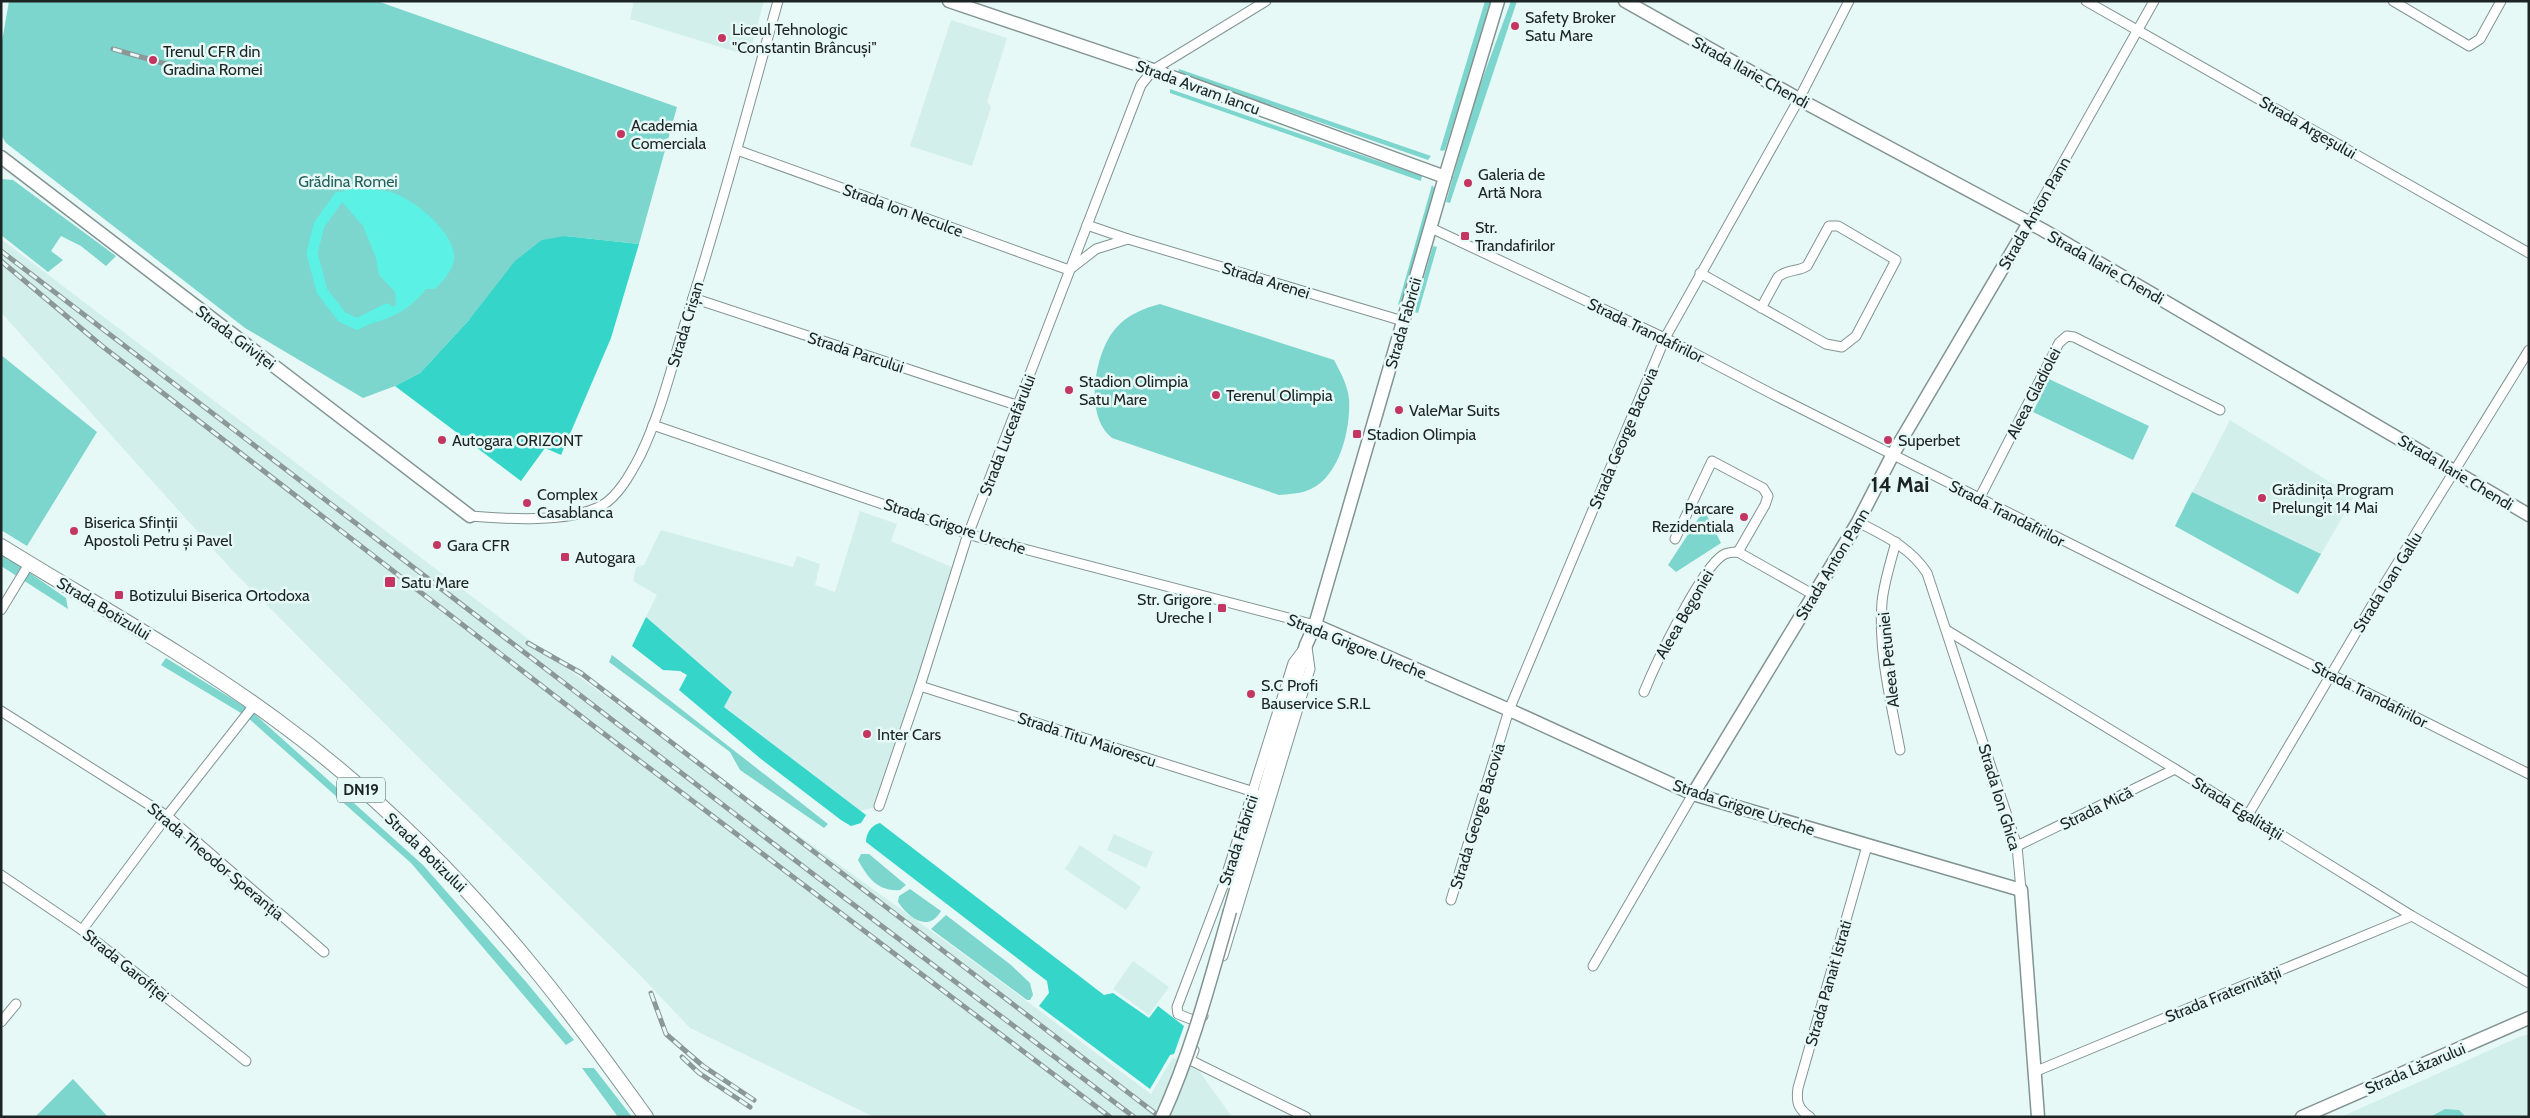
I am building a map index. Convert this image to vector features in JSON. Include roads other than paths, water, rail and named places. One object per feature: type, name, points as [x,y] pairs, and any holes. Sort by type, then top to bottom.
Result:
[{"type":"main road","name":"Strada Botizului","points":[[1,546],[150,634],[255,704],[326,758],[447,870],[534,968],[646,1117]]},
{"type":"street","name":"Strada Crișan","points":[[470,516],[508,519],[581,513],[602,506],[614,495],[625,480],[639,456],[653,424],[737,150],[778,1]]},
{"type":"street","points":[[1153,70],[1266,1]]},
{"type":"street","name":"Strada Fabricii","points":[[1162,1117],[1176,1087],[1200,1013],[1306,645],[1315,625],[1431,228],[1444,177],[1498,1]]},
{"type":"street","name":"Strada Ilarie Chendi","points":[[1625,1],[1799,99],[2029,223],[2529,515]]},
{"type":"street","name":"Strada George Bacovia","points":[[1451,900],[1509,710],[1665,338],[1799,99],[1850,1]]},
{"type":"street","name":"Strada Argeșului","points":[[2086,1],[2529,254]]},
{"type":"street","name":"Strada Anton Pann","points":[[1593,966],[1693,794],[1858,522],[1893,454],[2029,223],[2154,1]]},
{"type":"street","points":[[2393,1],[2469,46],[2480,39],[2501,1]]},
{"type":"street","name":"Strada Avram Iancu","points":[[958,3],[1153,70],[1444,177]]},
{"type":"street","name":"Strada Luceafărului","points":[[879,806],[920,686],[968,533],[1019,406],[1069,270],[1141,85],[1153,70]]},
{"type":"street","name":"Strada Ion Neculce","points":[[737,150],[1069,270]]},
{"type":"street","name":"Strada Griviței","points":[[1,157],[470,516]]},
{"type":"street","name":"Strada Arenei","points":[[1087,225],[1403,321]]},
{"type":"street","points":[[1700,273],[1761,308],[1826,344],[1842,347],[1856,336],[1896,260],[1838,226],[1830,226],[1807,266],[1801,270],[1782,273],[1761,308]]},
{"type":"street","name":"Strada Trandafirilor","points":[[1431,228],[1665,338],[1979,499],[2529,774]]},
{"type":"street","points":[[1069,270],[1096,249],[1128,239]]},
{"type":"street","name":"Strada Parcului","points":[[693,298],[1019,406]]},
{"type":"street","name":"Aleea Gladiolei","points":[[1979,499],[2059,343],[2066,336],[2074,336],[2220,410]]},
{"type":"street","name":"Strada Ioan Gallu","points":[[2248,815],[2529,350]]},
{"type":"street","name":"Strada Grigore Ureche","points":[[653,424],[968,533],[1315,625],[1509,710],[1693,794],[2020,890]]},
{"type":"street","points":[[1675,539],[1712,461],[1763,488],[1768,496],[1765,505],[1738,552],[1814,594]]},
{"type":"street","name":"Strada Ion Ghica","points":[[1858,522],[1896,542],[1917,557],[1927,573],[2017,846],[2038,1117]]},
{"type":"street","name":"Aleea Petuniei","points":[[1896,542],[1882,600],[1881,628],[1888,689],[1900,750]]},
{"type":"street","name":"Aleea Begoniei","points":[[1644,692],[1656,663],[1710,568],[1723,555],[1738,552]]},
{"type":"street","points":[[1,610],[29,564]]},
{"type":"street","name":"Strada Egalității","points":[[1948,632],[2175,769],[2412,916],[2529,983]]},
{"type":"street","name":"Strada Fabricii","points":[[1306,645],[1310,669],[1206,1014],[1193,1020],[1178,1014],[1177,1007],[1223,886],[1293,663],[1306,645]]},
{"type":"street","name":"Strada Titu Maiorescu","points":[[920,686],[1254,792]]},
{"type":"street","points":[[82,930],[167,816],[255,704]]},
{"type":"street","name":"Strada Theodor Speranția","points":[[1,710],[167,816],[324,952]]},
{"type":"street","name":"Strada Mică","points":[[2017,846],[2175,769]]},
{"type":"street","name":"Strada Panait Istrati","points":[[1810,1117],[1799,1107],[1796,1099],[1798,1088],[1867,846]]},
{"type":"street","name":"Strada Garofiței","points":[[1,875],[82,930],[246,1062]]},
{"type":"street","name":"Strada Fraternității","points":[[2034,1072],[2412,916]]},
{"type":"street","points":[[1,1022],[16,1004]]},
{"type":"street","points":[[1206,1014],[1190,1060],[1306,1117]]},
{"type":"street","name":"Strada Lăzarului","points":[[2302,1117],[2529,1018]]},
{"type":"waterway","points":[[339,197],[319,225],[312,253],[322,291],[342,317],[357,324],[387,309]]},
{"type":"railway","points":[[113,49],[194,72]]},
{"type":"railway","points":[[1,251],[817,877],[1134,1117]]},
{"type":"railway","points":[[1,261],[102,346],[595,727],[1110,1117]]},
{"type":"railway","points":[[528,643],[581,673],[1160,1117]]},
{"type":"railway","points":[[651,993],[666,1034],[703,1066],[754,1100]]},
{"type":"railway","points":[[682,1057],[699,1073],[750,1107]]},
{"type":"place","name":"Safety Broker Satu Mare","points":[[1515,26]]},
{"type":"place","name":"Liceul Tehnologic \"Constantin Brâncuși\"","points":[[722,38]]},
{"type":"place","name":"Trenul CFR din Gradina Romei","points":[[153,60]]},
{"type":"place","name":"Academia Comerciala","points":[[621,134]]},
{"type":"place","name":"Galeria de Artă Nora","points":[[1468,183]]},
{"type":"place","name":"Str. Trandafirilor","points":[[1465,236]]},
{"type":"place","name":"Stadion Olimpia Satu Mare","points":[[1069,390]]},
{"type":"place","name":"Terenul Olimpia","points":[[1216,395]]},
{"type":"place","name":"ValeMar Suits","points":[[1399,410]]},
{"type":"place","name":"Stadion Olimpia","points":[[1357,434]]},
{"type":"place","name":"Autogara ORIZONT","points":[[442,440]]},
{"type":"place","name":"Superbet","points":[[1888,440]]},
{"type":"place","name":"Grădinița Program Prelungit 14 Mai","points":[[2262,498]]},
{"type":"place","name":"Complex Casablanca","points":[[527,503]]},
{"type":"place","name":"Parcare Rezidentiala","points":[[1744,517]]},
{"type":"place","name":"Biserica Sfinții Apostoli Petru și Pavel","points":[[74,531]]},
{"type":"place","name":"Gara CFR","points":[[437,545]]},
{"type":"place","name":"Autogara","points":[[565,557]]},
{"type":"place","name":"Satu Mare","points":[[390,582]]},
{"type":"place","name":"Botizului Biserica Ortodoxa","points":[[119,595]]},
{"type":"place","name":"Str. Grigore Ureche I","points":[[1222,608]]},
{"type":"place","name":"S.C Profi Bauservice S.R.L","points":[[1251,694]]},
{"type":"place","name":"Inter Cars","points":[[867,734]]},
{"type":"district","name":"14 Mai","points":[[1900,485]]},
{"type":"park label","name":"Grădina Romei","points":[[348,181]]}]
